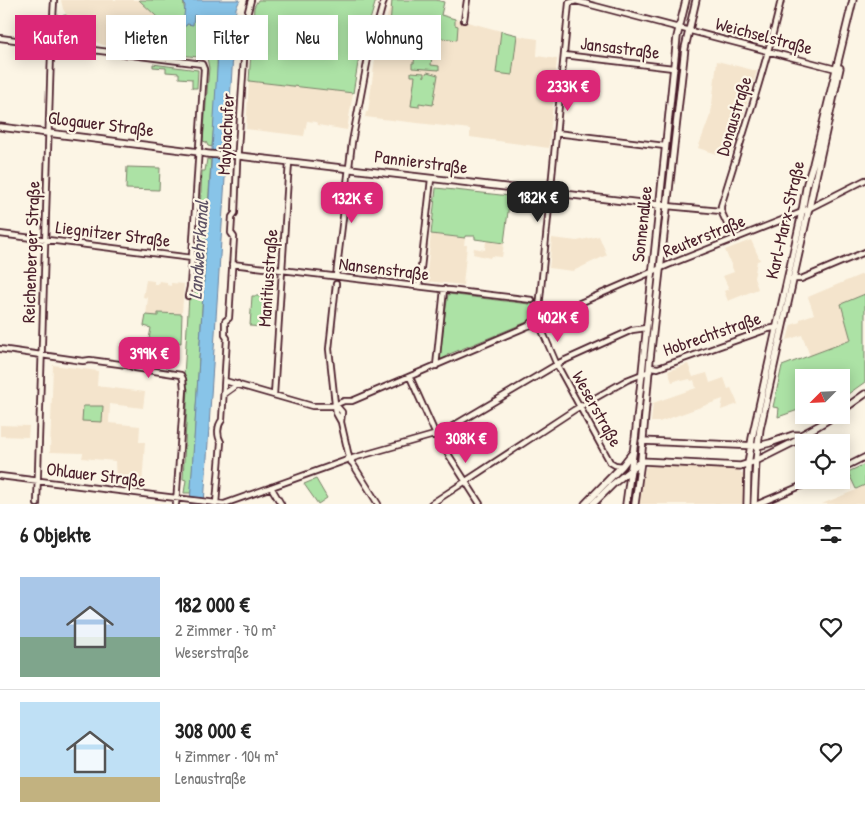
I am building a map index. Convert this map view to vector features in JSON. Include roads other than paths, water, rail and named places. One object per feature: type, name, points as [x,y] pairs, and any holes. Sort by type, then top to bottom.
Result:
[{"type":"main road","name":"Sonnenallee","points":[[626,504],[674,68],[679,28],[686,0]]},
{"type":"main road","name":"Sonnenallee","points":[[635,504],[688,30],[696,0]]},
{"type":"main road","name":"Karl-Marx-Straße","points":[[747,504],[750,447],[810,209],[853,0]]},
{"type":"main road","name":"Karl-Marx-Straße","points":[[791,279],[807,182],[857,0]]},
{"type":"main road","name":"Glogauer Straße","points":[[0,127],[213,153]]},
{"type":"main road","name":"Pannierstraße","points":[[213,153],[667,206]]},
{"type":"main road","points":[[660,187],[669,188]]},
{"type":"main road","name":"Karl-Marx-Straße","points":[[754,504],[758,446],[780,328]]},
{"type":"main road","points":[[850,405],[865,394]]},
{"type":"main road","points":[[802,434],[821,424]]},
{"type":"main road","points":[[593,504],[642,442],[750,447],[770,444],[795,435]]},
{"type":"main road","points":[[585,504],[611,482],[641,461],[740,466],[795,441]]},
{"type":"main road","points":[[633,452],[641,461]]},
{"type":"main road","points":[[628,491],[637,493]]},
{"type":"street","name":"Reichenberger Straße","points":[[53,15],[54,0]]},
{"type":"street","name":"Maybachufer","points":[[216,504],[221,442],[218,437],[218,430],[222,420],[225,381],[227,338],[225,335],[225,321],[229,318],[234,237],[231,233],[232,217],[235,214],[247,15],[251,0]]},
{"type":"street","points":[[336,276],[348,169],[368,58],[384,0]]},
{"type":"street","points":[[464,20],[468,0]]},
{"type":"street","name":"Weichselstraße","points":[[569,3],[575,0],[838,70]]},
{"type":"street","name":"Donaustraße","points":[[721,211],[769,51],[781,0]]},
{"type":"street","name":"Weserstraße","points":[[569,3],[539,321],[557,365],[610,462],[622,466]]},
{"type":"street","points":[[0,38],[15,40]]},
{"type":"street","points":[[96,50],[198,63],[202,64],[204,69],[188,296]]},
{"type":"street","name":"Jansastraße","points":[[564,55],[674,68]]},
{"type":"street","name":"Reichenberger Straße","points":[[37,504],[51,60]]},
{"type":"street","points":[[556,133],[665,146]]},
{"type":"street","name":"Manitiusstraße","points":[[274,395],[289,162]]},
{"type":"street","points":[[419,286],[431,179]]},
{"type":"street","name":"Reuterstraße","points":[[334,406],[344,401],[352,401],[436,366],[528,326],[531,322],[539,321],[660,269],[810,209],[865,180]]},
{"type":"street","name":"Pannierstraße","points":[[667,206],[721,211]]},
{"type":"street","points":[[721,211],[734,239]]},
{"type":"street","name":"Liegnitzer Straße","points":[[0,234],[192,258]]},
{"type":"street","points":[[791,279],[801,279],[865,252]]},
{"type":"street","name":"Nansenstraße","points":[[232,264],[532,300]]},
{"type":"street","points":[[225,381],[312,406],[334,406],[328,349],[336,284]]},
{"type":"street","points":[[436,366],[444,289]]},
{"type":"street","points":[[378,504],[353,464],[353,458],[444,432],[557,365],[632,330],[646,328]]},
{"type":"street","name":"Hobrechtstraße","points":[[431,504],[580,407],[619,384],[650,369],[658,368],[768,329],[780,328]]},
{"type":"street","points":[[0,349],[83,361],[90,360],[127,365],[181,375],[184,378],[184,389],[177,501]]},
{"type":"street","points":[[410,377],[436,435],[480,504]]},
{"type":"street","points":[[224,394],[238,384]]},
{"type":"street","name":"Ohlauer Straße","points":[[0,476],[177,501],[228,503],[347,460],[349,457],[341,422],[342,415],[341,411],[334,406]]},
{"type":"street","points":[[850,464],[865,457]]},
{"type":"street","points":[[271,488],[281,504]]},
{"type":"street","points":[[758,504],[795,488]]},
{"type":"water","points":[[183,0],[240,0],[236,8],[236,15],[194,15],[193,25],[187,24],[186,26]]},
{"type":"water","points":[[218,60],[233,60],[204,504],[190,504]]},
{"type":"water label","name":"Landwehrkanal","points":[[198,250]]}]
